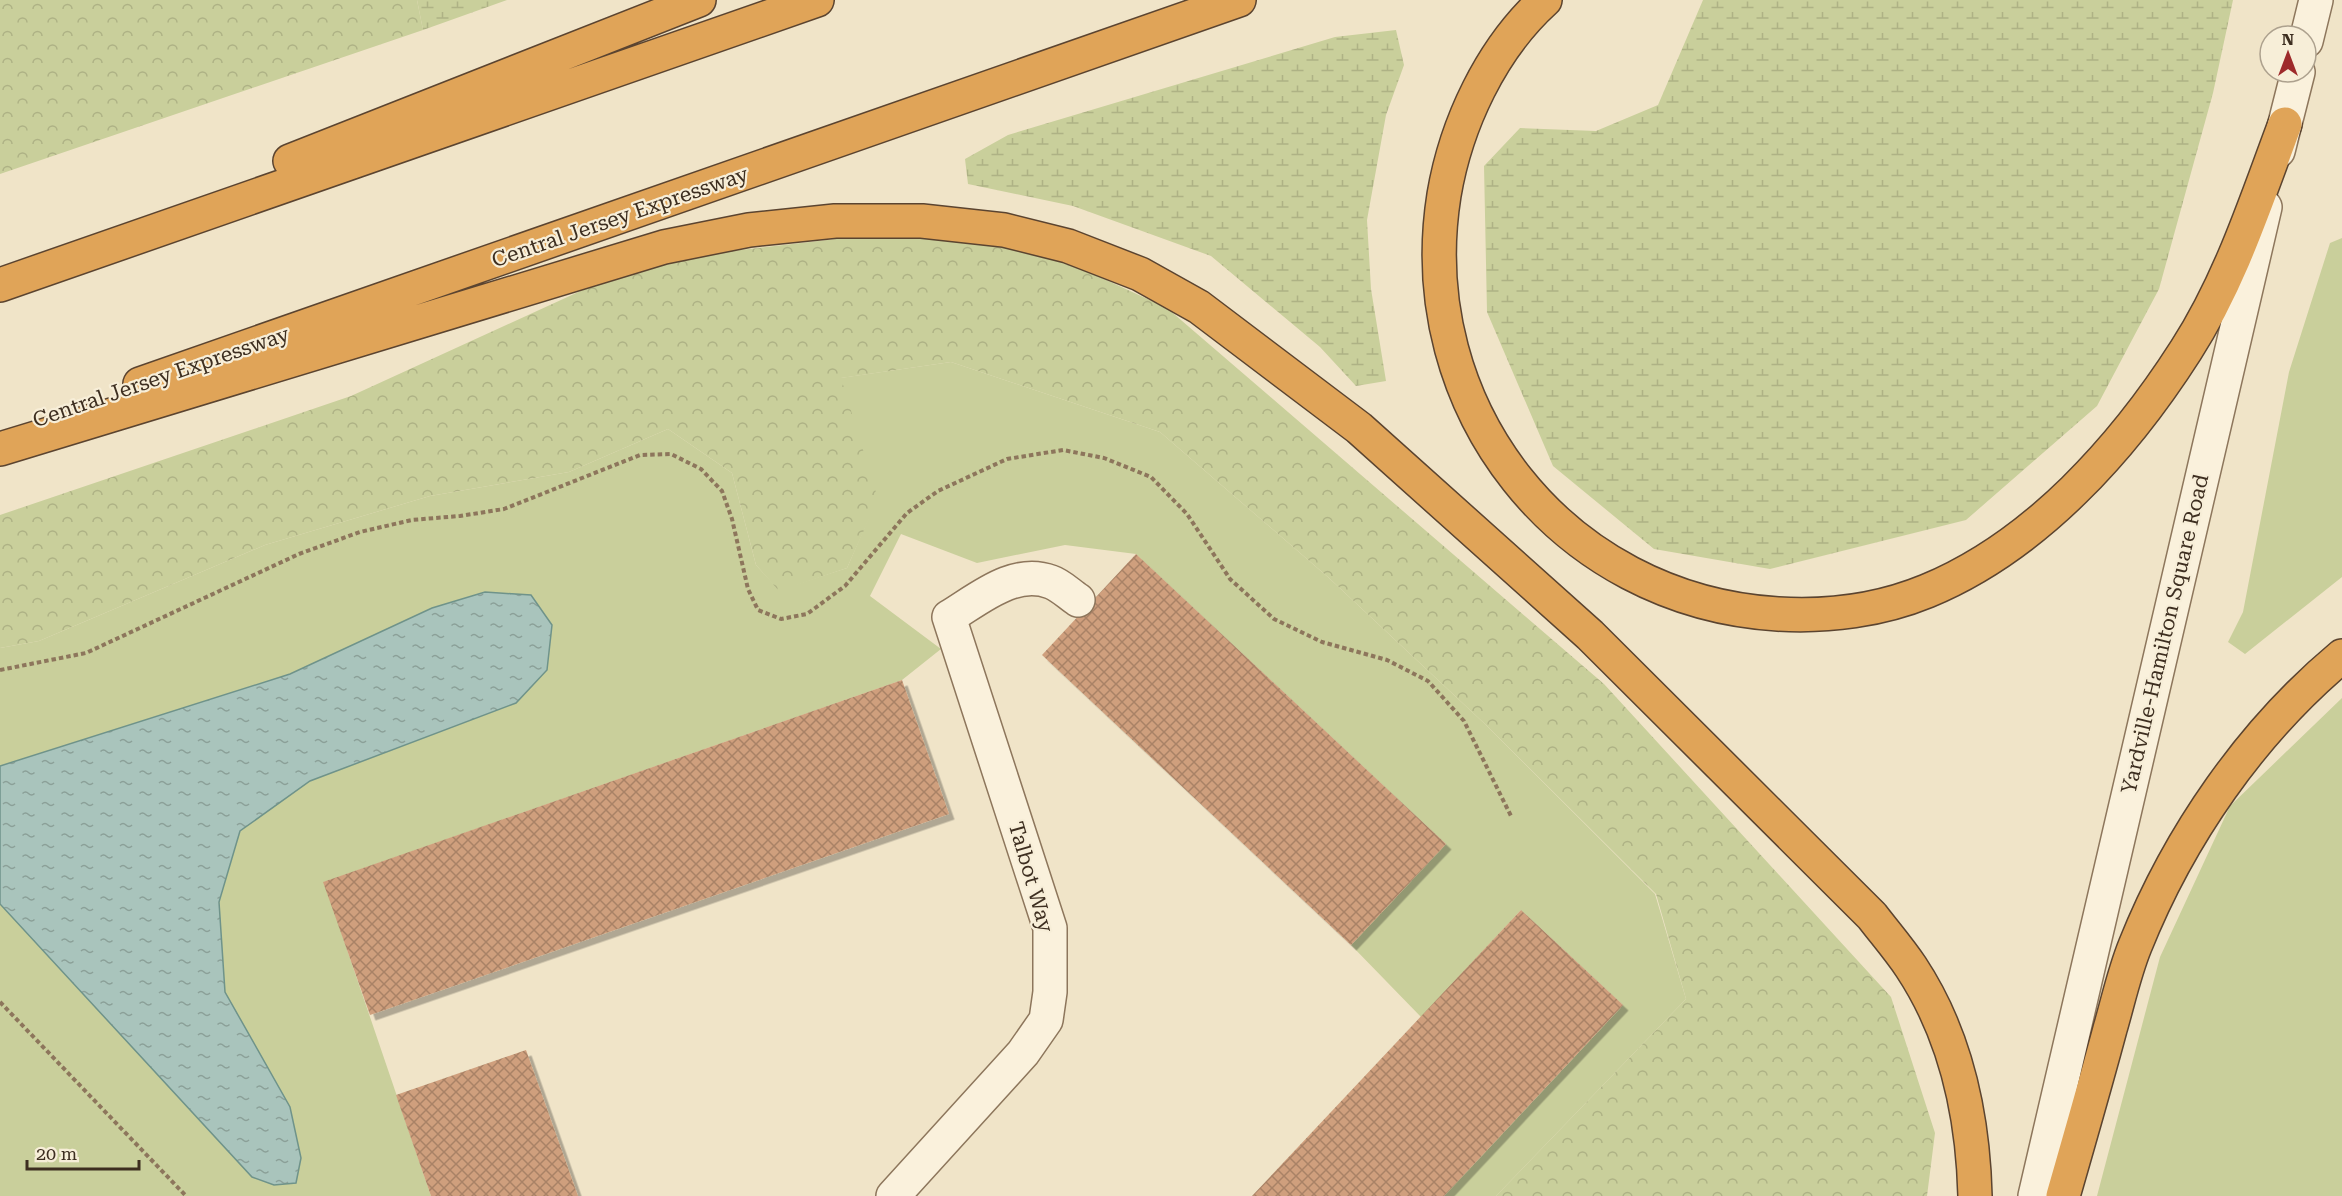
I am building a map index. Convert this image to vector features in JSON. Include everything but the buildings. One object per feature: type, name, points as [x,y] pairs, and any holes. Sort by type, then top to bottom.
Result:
[{"type":"highway","points":[[0,273],[699,0]]},
{"type":"highway","points":[[0,285],[817,0]]},
{"type":"highway","name":"Central Jersey Expressway","points":[[0,433],[1239,0]]},
{"type":"highway","points":[[1545,0],[1500,53],[1469,108],[1449,167],[1439,229],[1439,281],[1451,353],[1470,406],[1498,455],[1533,499],[1574,538],[1626,572],[1684,597],[1745,612],[1808,615],[1870,608],[1924,592],[1969,571],[2003,551],[2076,488],[2140,416],[2187,349],[2227,277],[2285,124]]},
{"type":"highway","points":[[0,449],[664,247],[749,230],[835,220],[922,220],[1004,230],[1068,246],[1140,274],[1199,307],[1359,428],[1590,635],[1872,916],[1911,968],[1939,1019],[1961,1081],[1974,1145],[1975,1196]]},
{"type":"highway","points":[[2063,1196],[2134,947],[2168,874],[2208,806],[2265,732],[2320,674],[2342,656]]},
{"type":"street","points":[[2310,24],[2316,0]]},
{"type":"street","name":"Yardville-Hamilton Square Road","points":[[2035,1196],[2295,84]]},
{"type":"street","name":"Talbot Way","points":[[893,1196],[1023,1053],[1046,1020],[1050,992],[1050,928],[949,617],[1007,582],[1030,577],[1052,582],[1078,600]]},
{"type":"path","points":[[0,670],[86,653],[299,554],[360,532],[411,520],[504,509],[640,455],[671,454],[701,469],[722,491],[732,519],[748,589],[758,610],[781,619],[807,614],[845,586],[907,513],[938,491],[1007,459],[1063,450],[1104,458],[1151,477],[1187,514],[1230,579],[1274,619],[1323,642],[1387,660],[1428,681],[1464,721],[1512,818]]},
{"type":"path","points":[[0,1002],[186,1196]]},
{"type":"green space","points":[[0,0],[417,0],[423,30],[0,174]]},
{"type":"green space","points":[[417,0],[507,0],[423,30]]},
{"type":"green space","points":[[1703,0],[2233,0],[2213,93],[2159,289],[2097,406],[1966,520],[1770,569],[1654,549],[1553,466],[1487,312],[1484,166],[1520,128],[1596,131],[1658,105]]},
{"type":"green space","points":[[1396,30],[1404,65],[1386,115],[1367,220],[1371,289],[1386,381],[1356,386],[1320,347],[1211,256],[1073,206],[968,184],[965,159],[1008,135],[1335,37]]},
{"type":"green space","points":[[896,232],[1052,255],[1167,308],[1604,684],[1891,997],[1935,1133],[1927,1196],[1496,1196],[1686,999],[1656,894],[1486,725],[1329,578],[1160,432],[951,362],[841,378],[878,499],[847,568],[779,591],[756,565],[732,473],[668,429],[569,472],[430,496],[265,545],[39,641],[0,648],[0,515],[351,396],[646,261]]},
{"type":"green space","points":[[2342,238],[2342,577],[2245,654],[2228,642],[2243,612],[2289,372],[2330,243]]},
{"type":"green space","points":[[951,362],[1160,432],[1329,578],[1486,725],[1655,894],[1686,999],[1496,1196],[1444,1196],[1623,1005],[1521,910],[1421,1017],[1351,945],[1446,844],[1136,554],[1065,545],[977,563],[901,534],[870,596],[941,649],[902,680],[324,882],[431,1196],[0,1196],[0,648],[39,641],[265,545],[430,496],[569,472],[668,429],[732,473],[756,565],[779,590],[847,568],[877,499],[840,378]]},
{"type":"green space","points":[[2342,698],[2342,1196],[2097,1196],[2160,957],[2230,806]]},
{"type":"water","points":[[485,592],[531,595],[552,625],[547,670],[516,703],[310,781],[240,831],[219,902],[225,992],[290,1107],[301,1158],[296,1183],[274,1185],[252,1177],[0,904],[0,766],[290,674],[432,608]]}]
